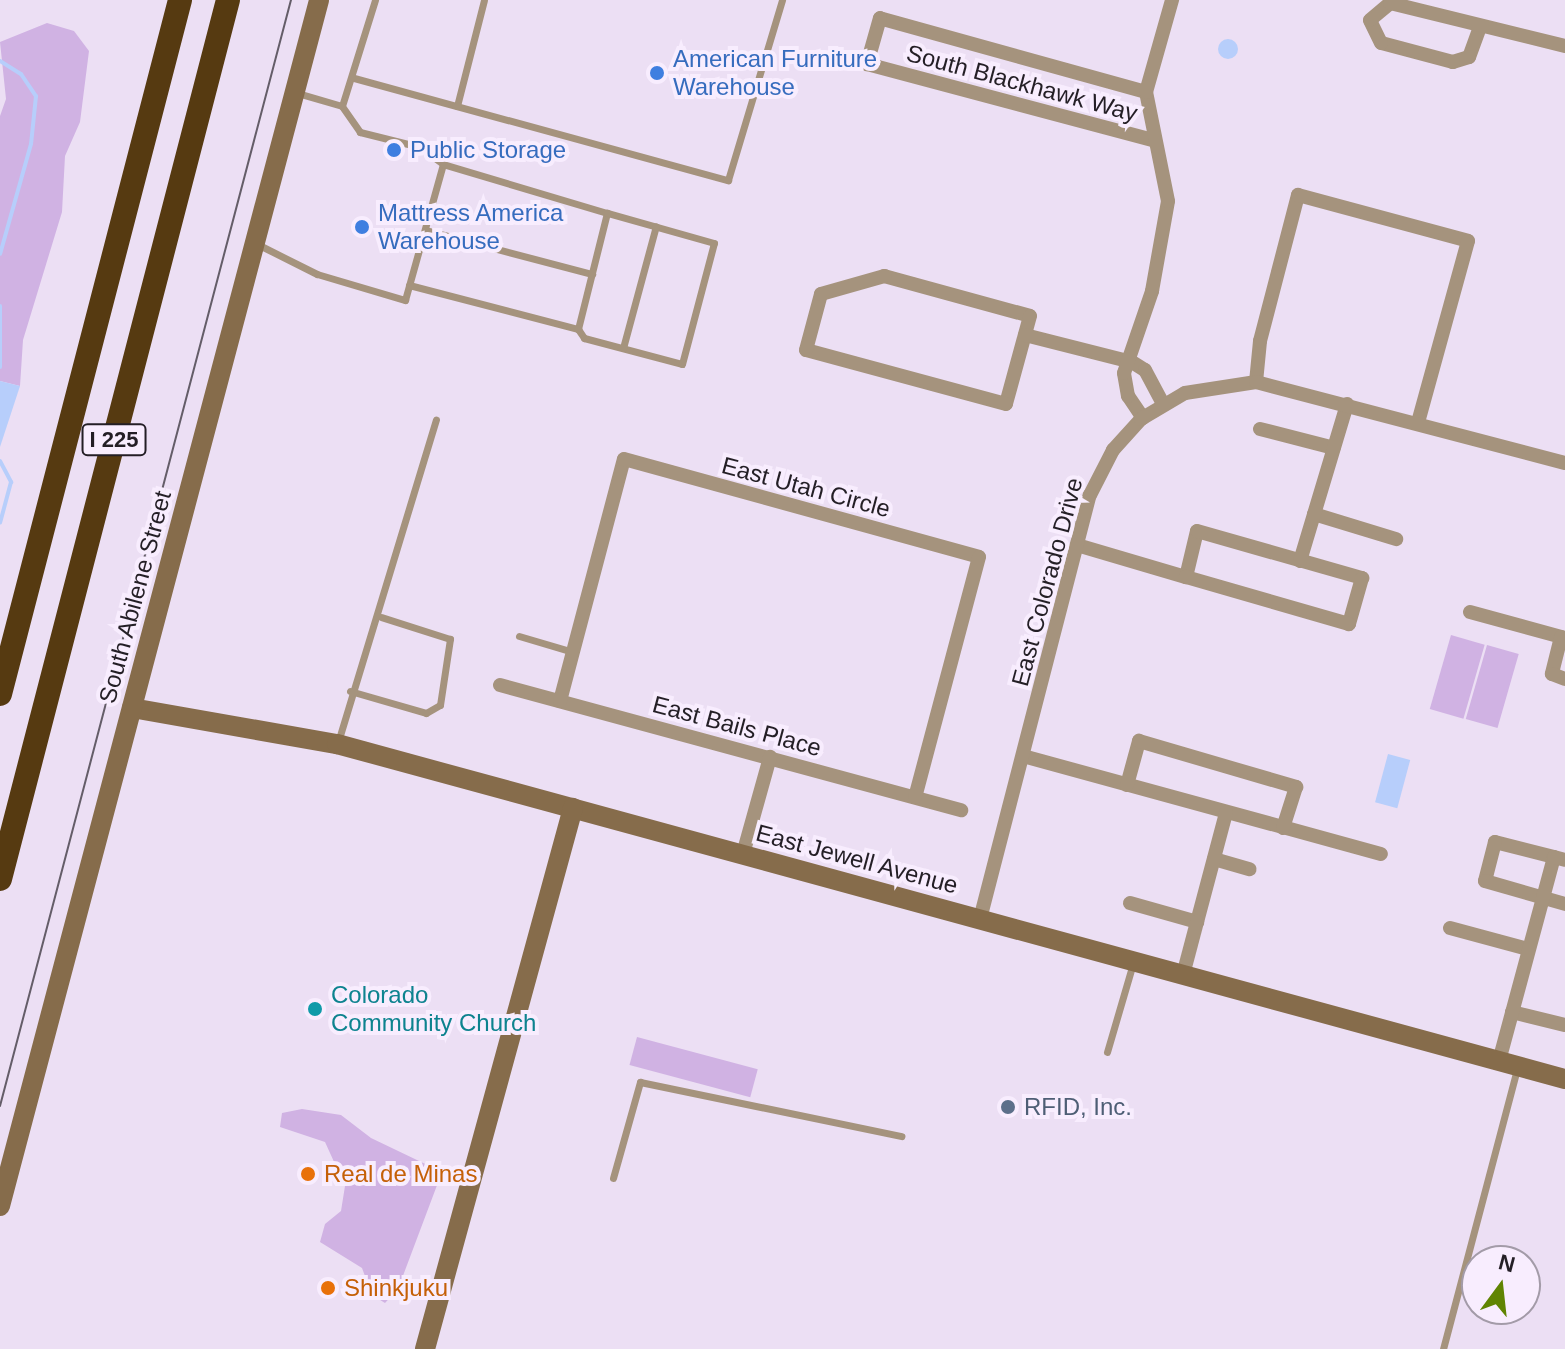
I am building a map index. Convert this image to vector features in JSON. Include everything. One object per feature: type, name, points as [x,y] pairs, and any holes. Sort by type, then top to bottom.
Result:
[{"type":"highway","name":"I 225","points":[[0,694],[180,0]]},
{"type":"highway","name":"I 225","points":[[0,879],[228,0]]},
{"type":"street","name":"South Abilene Street","points":[[0,1206],[319,0]]},
{"type":"street","name":"South Blackhawk Way","points":[[1143,418],[1128,396],[1124,373],[1132,362],[1168,201],[1153,140],[1146,92],[1172,0]]},
{"type":"street","points":[[1480,27],[1469,57],[1453,62],[1381,43],[1370,28],[1373,13],[1390,3],[1439,7],[1480,27],[1565,46]]},
{"type":"street","name":"South Blackhawk Way","points":[[1146,92],[880,18],[867,64],[1153,140]]},
{"type":"street","points":[[1256,382],[1260,341],[1298,195],[1468,241],[1418,423]]},
{"type":"street","points":[[884,276],[1030,316],[1025,335],[1006,404],[806,350],[821,294],[884,276]]},
{"type":"street","points":[[1025,335],[1132,362],[1145,370],[1163,404]]},
{"type":"street","name":"East Colorado Drive","points":[[980,919],[1077,545],[1100,471],[1143,418],[1163,404],[1210,386],[1256,382],[1565,463]]},
{"type":"street","points":[[1300,561],[1347,404]]},
{"type":"street","points":[[1260,429],[1334,448]]},
{"type":"street","name":"East Utah Circle","points":[[560,701],[624,459],[979,557],[915,797]]},
{"type":"street","points":[[1314,514],[1396,539]]},
{"type":"street","points":[[1077,545],[1186,577],[1349,624],[1362,578],[1197,531],[1186,577]]},
{"type":"street","points":[[1470,612],[1563,638],[1552,674],[1565,679]]},
{"type":"street","name":"East Bails Place","points":[[500,685],[961,810]]},
{"type":"street","name":"East Jewell Avenue","points":[[132,708],[337,744],[1565,1079]]},
{"type":"street","points":[[1127,785],[1139,741],[1296,787],[1283,828]]},
{"type":"street","points":[[1023,756],[1381,854]]},
{"type":"street","points":[[743,854],[770,757]]},
{"type":"street","points":[[425,1349],[573,808]]},
{"type":"street","points":[[1183,975],[1226,813]]},
{"type":"street","points":[[1508,1064],[1512,1012],[1542,898],[1559,859],[1495,842],[1485,881],[1542,898],[1565,904]]},
{"type":"street","points":[[1214,859],[1250,869]]},
{"type":"street","points":[[1130,903],[1197,922]]},
{"type":"street","points":[[1450,928],[1528,949]]},
{"type":"street","points":[[1512,1012],[1565,1025]]},
{"type":"lane","points":[[342,106],[354,78],[375,0]]},
{"type":"lane","points":[[457,106],[484,0]]},
{"type":"lane","points":[[354,78],[733,179],[782,0]]},
{"type":"lane","points":[[295,93],[342,106],[360,132],[420,147],[443,164],[714,243],[682,364],[584,338],[578,329],[409,285]]},
{"type":"lane","points":[[255,243],[317,274],[405,300],[443,164]]},
{"type":"lane","points":[[578,329],[607,213]]},
{"type":"lane","points":[[623,348],[656,226]]},
{"type":"lane","points":[[425,230],[592,274]]},
{"type":"lane","points":[[337,744],[369,624],[381,617],[436,420]]},
{"type":"lane","points":[[350,691],[426,713],[440,705],[450,639],[381,617]]},
{"type":"lane","points":[[519,636],[573,652]]},
{"type":"lane","points":[[1107,1052],[1133,961]]},
{"type":"lane","points":[[1443,1349],[1508,1064]]},
{"type":"lane","points":[[613,1178],[640,1082],[901,1136]]},
{"type":"shaded area","points":[[47,23],[74,31],[89,51],[80,122],[65,156],[62,212],[23,340],[20,386],[0,381],[0,116],[6,99],[0,42]]},
{"type":"shaded area","points":[[1451,635],[1485,645],[1463,719],[1430,709]]},
{"type":"shaded area","points":[[1487,645],[1519,654],[1497,728],[1466,719]]},
{"type":"shaded area","points":[[637,1037],[758,1069],[750,1097],[629,1065]]},
{"type":"shaded area","points":[[302,1109],[341,1115],[371,1138],[442,1172],[398,1289],[385,1303],[372,1295],[362,1268],[320,1242],[325,1224],[341,1211],[345,1186],[325,1142],[280,1127],[282,1113]]},
{"type":"water","points":[[1228,39],[1235,42],[1238,49],[1235,56],[1228,59],[1221,56],[1218,49],[1221,42]]},
{"type":"water","points":[[0,381],[20,386],[0,447]]},
{"type":"water","points":[[1388,754],[1410,760],[1397,808],[1375,802]]},
{"type":"waterway","points":[[0,61],[21,74],[36,96],[31,144],[0,254]]},
{"type":"waterway","points":[[0,306],[0,367]]},
{"type":"waterway","points":[[0,461],[11,482],[0,523]]},
{"type":"tram line","points":[[0,1106],[291,0]]},
{"type":"place","name":"American Furniture Warehouse","points":[[657,73]]},
{"type":"place","name":"Public Storage","points":[[394,150]]},
{"type":"place","name":"Mattress America Warehouse","points":[[362,227]]},
{"type":"place","name":"Colorado Community Church","points":[[315,1009]]},
{"type":"place","name":"RFID, Inc.","points":[[1008,1107]]},
{"type":"place","name":"Real de Minas","points":[[308,1174]]},
{"type":"place","name":"Shinkjuku","points":[[328,1288]]}]
